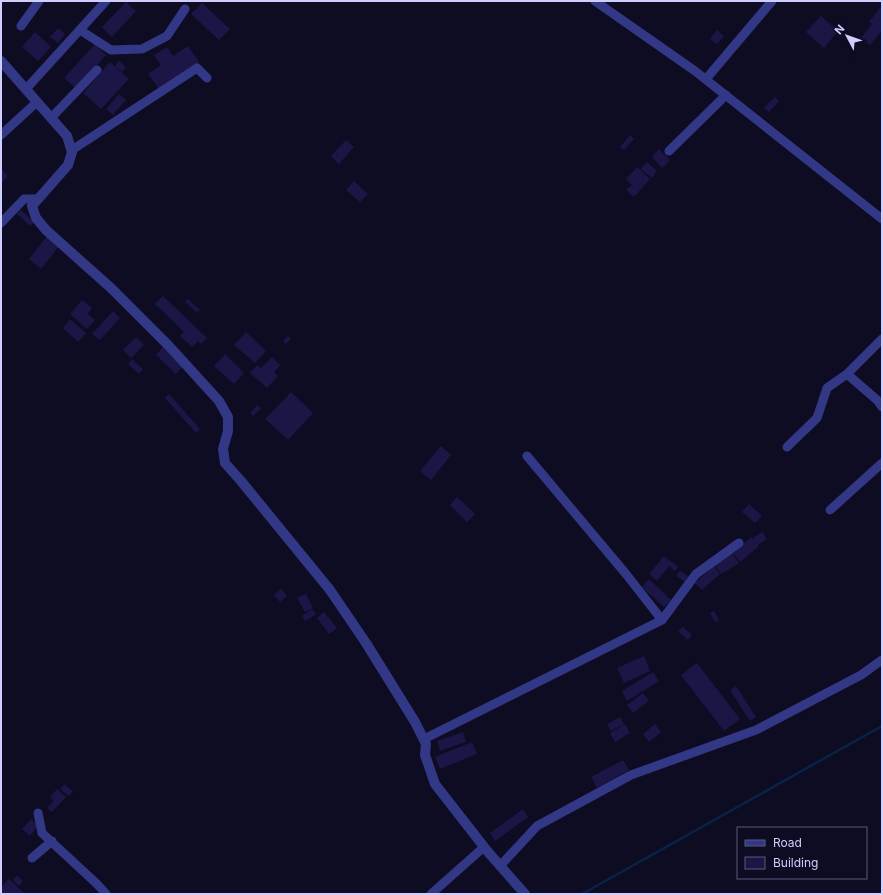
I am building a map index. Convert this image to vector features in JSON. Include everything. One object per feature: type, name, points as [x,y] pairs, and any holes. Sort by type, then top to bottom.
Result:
[{"type":"street","points":[[21,26],[39,1]]},
{"type":"street","points":[[26,89],[106,1]]},
{"type":"street","points":[[595,1],[706,79],[882,219]]},
{"type":"street","points":[[706,79],[772,1]]},
{"type":"street","points":[[80,30],[111,50],[142,49],[166,36],[185,9]]},
{"type":"street","points":[[1,61],[67,136],[72,150],[68,164],[32,206],[36,218],[46,230],[111,288],[169,346],[219,401],[228,417],[224,449],[225,463],[241,480],[330,590],[366,643],[415,722],[426,744],[425,755],[435,784],[484,847],[525,894]]},
{"type":"street","points":[[72,150],[197,68],[207,78]]},
{"type":"street","points":[[51,118],[97,70]]},
{"type":"street","points":[[669,151],[726,95]]},
{"type":"street","points":[[1,135],[37,102]]},
{"type":"street","points":[[1,223],[24,199],[37,199]]},
{"type":"street","points":[[787,447],[817,418],[827,388],[847,374],[882,339]]},
{"type":"street","points":[[847,374],[880,401]]},
{"type":"street","points":[[526,456],[626,574],[662,620]]},
{"type":"street","points":[[830,510],[882,463]]},
{"type":"street","points":[[424,739],[662,620],[696,574],[739,544]]},
{"type":"street","points":[[500,866],[537,826],[624,778],[756,730],[861,675],[882,660]]},
{"type":"street","points":[[38,813],[42,833],[106,894]]},
{"type":"street","points":[[32,858],[52,841]]},
{"type":"street","points":[[431,894],[484,847]]},
{"type":"building","points":[[126,2],[136,11],[112,37],[102,27]]},
{"type":"building","points":[[202,3],[230,29],[219,40],[191,14]]},
{"type":"building","points":[[882,5],[882,30],[870,45],[861,38],[872,24],[869,22]]},
{"type":"building","points":[[821,16],[838,31],[824,48],[806,32]]},
{"type":"building","points":[[58,28],[65,34],[58,43],[50,37]]},
{"type":"building","points":[[717,30],[724,36],[717,44],[710,39]]},
{"type":"building","points":[[35,32],[51,47],[38,61],[22,47]]},
{"type":"building","points":[[95,44],[106,55],[76,88],[64,78]]},
{"type":"building","points":[[188,46],[199,62],[159,89],[148,74],[161,65],[154,55],[167,47],[173,56]]},
{"type":"building","points":[[119,61],[126,67],[122,72],[115,66]]},
{"type":"building","points":[[110,62],[129,79],[101,109],[83,93]]},
{"type":"building","points":[[119,94],[126,100],[113,115],[106,109]]},
{"type":"building","points":[[775,97],[779,101],[769,112],[764,108]]},
{"type":"building","points":[[630,135],[634,139],[624,150],[620,147]]},
{"type":"building","points":[[346,140],[354,147],[339,164],[331,156]]},
{"type":"building","points":[[659,149],[670,160],[662,168],[652,157]]},
{"type":"building","points":[[647,162],[657,171],[652,178],[641,169]]},
{"type":"building","points":[[637,167],[650,179],[634,197],[626,190],[632,185],[626,179]]},
{"type":"building","points":[[1,169],[8,176],[1,183]]},
{"type":"building","points":[[354,181],[368,194],[360,202],[346,190]]},
{"type":"building","points":[[21,210],[34,222],[30,226],[17,214]]},
{"type":"building","points":[[48,235],[60,245],[41,269],[29,259]]},
{"type":"building","points":[[163,296],[207,338],[201,344],[198,341],[192,347],[180,336],[184,332],[155,304]]},
{"type":"building","points":[[188,299],[200,310],[197,313],[185,302]]},
{"type":"building","points":[[82,300],[92,308],[88,314],[95,320],[87,329],[70,314]]},
{"type":"building","points":[[113,311],[120,318],[100,340],[92,334]]},
{"type":"building","points":[[70,319],[86,333],[78,342],[63,328]]},
{"type":"building","points":[[246,332],[266,351],[255,363],[234,345]]},
{"type":"building","points":[[288,336],[291,339],[286,344],[283,341]]},
{"type":"building","points":[[136,337],[144,345],[131,358],[123,350]]},
{"type":"building","points":[[163,347],[183,366],[176,374],[156,355]]},
{"type":"building","points":[[225,354],[244,373],[234,384],[214,366]]},
{"type":"building","points":[[272,357],[280,365],[274,372],[278,376],[267,388],[250,373],[257,365],[261,368]]},
{"type":"building","points":[[132,359],[143,369],[139,374],[128,364]]},
{"type":"building","points":[[291,392],[313,413],[288,440],[265,419]]},
{"type":"building","points":[[169,394],[200,429],[196,433],[165,398]]},
{"type":"building","points":[[257,405],[261,408],[253,416],[250,413]]},
{"type":"building","points":[[441,446],[451,455],[431,480],[420,471]]},
{"type":"building","points":[[457,497],[475,514],[467,522],[450,505]]},
{"type":"building","points":[[749,504],[762,516],[755,523],[742,512]]},
{"type":"building","points":[[762,532],[767,539],[758,545],[753,538]]},
{"type":"building","points":[[751,537],[759,546],[740,562],[733,553]]},
{"type":"building","points":[[732,553],[739,563],[721,574],[715,565]]},
{"type":"building","points":[[664,556],[678,567],[675,571],[669,566],[657,581],[649,574]]},
{"type":"building","points":[[714,566],[720,574],[702,590],[695,583]]},
{"type":"building","points":[[680,571],[688,576],[685,582],[676,576]]},
{"type":"building","points":[[649,579],[671,600],[664,607],[642,587]]},
{"type":"building","points":[[281,589],[287,596],[280,602],[274,595]]},
{"type":"building","points":[[306,594],[313,608],[305,612],[297,598]]},
{"type":"building","points":[[312,609],[316,614],[305,621],[302,616]]},
{"type":"building","points":[[714,611],[719,620],[715,622],[710,613]]},
{"type":"building","points":[[324,612],[337,628],[329,634],[317,618]]},
{"type":"building","points":[[683,627],[692,635],[688,640],[678,631]]},
{"type":"building","points":[[644,656],[650,671],[624,683],[617,668]]},
{"type":"building","points":[[697,663],[740,719],[724,731],[681,675]]},
{"type":"building","points":[[653,672],[659,681],[627,701],[622,691]]},
{"type":"building","points":[[736,686],[756,717],[750,721],[730,690]]},
{"type":"building","points":[[643,693],[649,701],[633,713],[627,705]]},
{"type":"building","points":[[620,717],[624,724],[611,731],[607,724]]},
{"type":"building","points":[[625,724],[630,733],[615,742],[610,733]]},
{"type":"building","points":[[655,724],[661,732],[649,742],[643,734]]},
{"type":"building","points":[[463,732],[466,742],[440,751],[437,741]]},
{"type":"building","points":[[472,742],[477,754],[440,769],[435,757]]},
{"type":"building","points":[[623,760],[629,770],[597,788],[591,777]]},
{"type":"building","points":[[64,784],[73,791],[69,796],[60,789]]},
{"type":"building","points":[[57,789],[66,797],[52,812],[47,808],[54,801],[50,797]]},
{"type":"building","points":[[523,809],[528,817],[495,841],[490,833]]},
{"type":"building","points":[[31,819],[38,826],[30,836],[22,829]]},
{"type":"building","points":[[17,875],[23,881],[19,886],[13,880]]},
{"type":"building","points":[[9,879],[24,893],[23,894],[1,894],[1,887]]},
{"type":"waterway","points":[[582,894],[882,726]]}]
